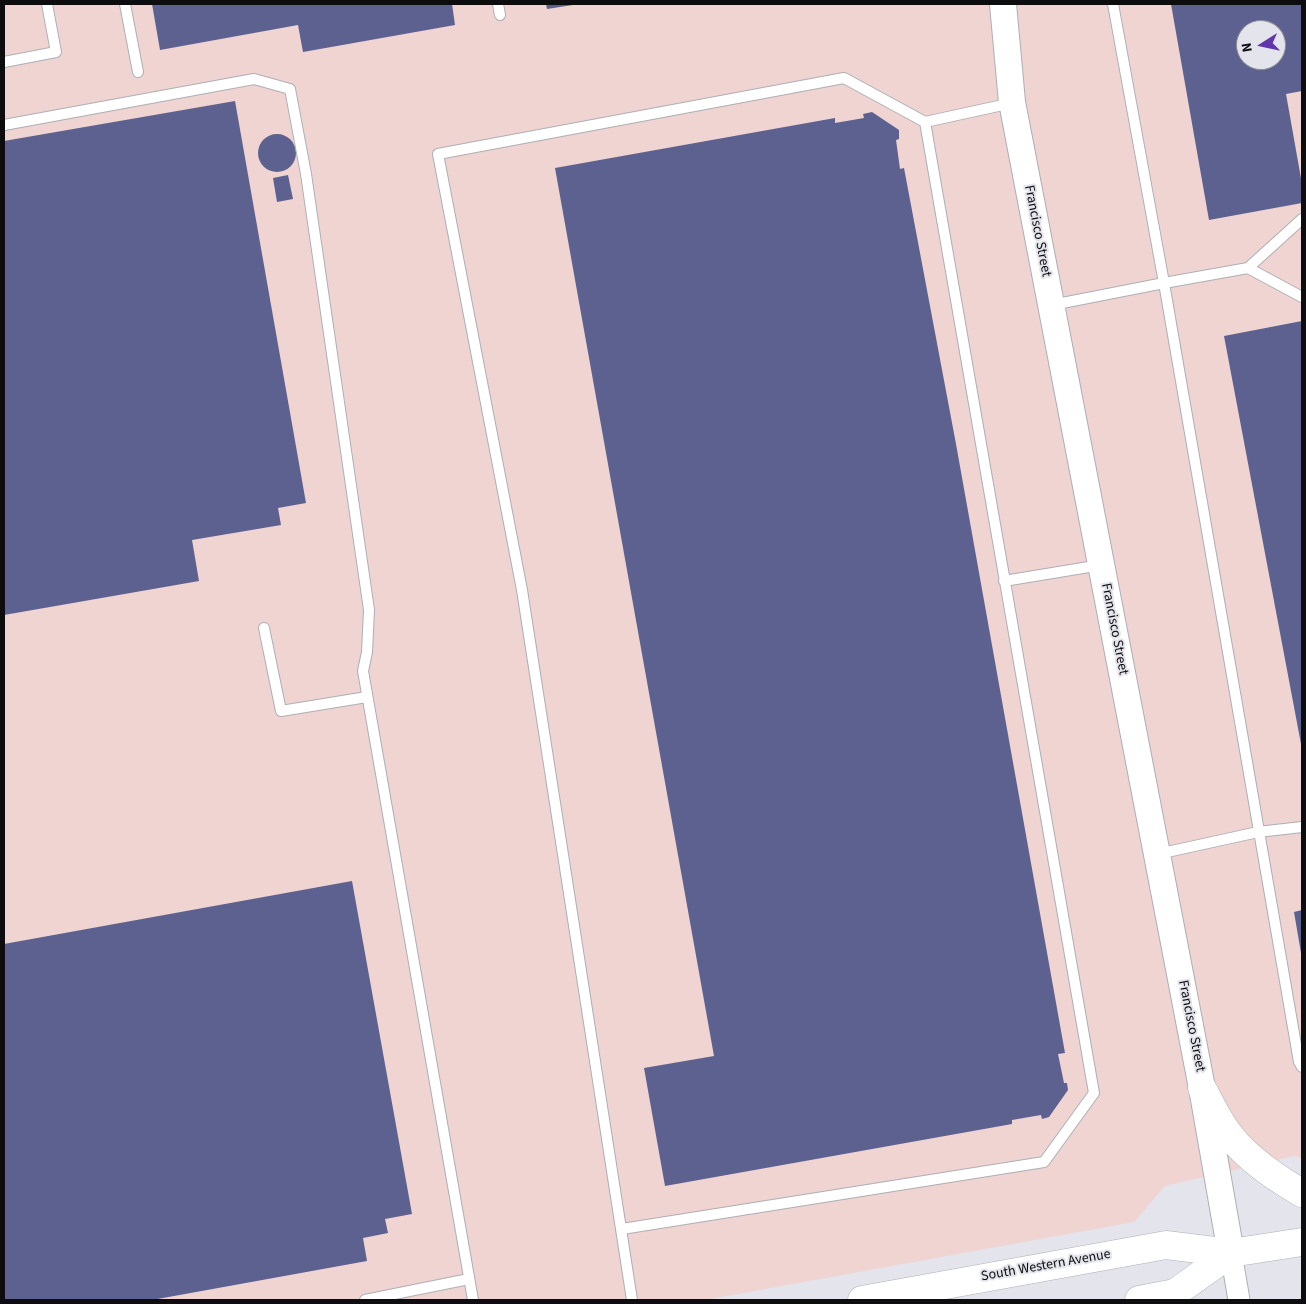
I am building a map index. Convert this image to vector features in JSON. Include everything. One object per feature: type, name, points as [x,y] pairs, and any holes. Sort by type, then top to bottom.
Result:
[{"type":"main road","points":[[1202,1088],[1226,1130],[1253,1160],[1278,1179],[1302,1193]]},
{"type":"main road","name":"South Western Avenue","points":[[862,1300],[1166,1245],[1231,1253],[1302,1242]]},
{"type":"main road","name":"South Western Avenue","points":[[1139,1300],[1175,1293],[1231,1253]]},
{"type":"street","name":"Francisco Street","points":[[1003,4],[1012,102],[1202,1088],[1231,1253]]},
{"type":"street","points":[[1231,1253],[1239,1300]]},
{"type":"lane","points":[[4,62],[56,52],[47,4]]},
{"type":"lane","points":[[125,4],[138,72]]},
{"type":"lane","points":[[498,4],[500,15]]},
{"type":"lane","points":[[1113,4],[1164,283],[1258,832],[1299,1062],[1302,1067]]},
{"type":"lane","points":[[632,1300],[522,590],[438,154],[844,78],[925,122],[1012,102]]},
{"type":"lane","points":[[4,125],[254,79],[290,89],[306,174],[369,610],[367,652],[363,671],[473,1300]]},
{"type":"lane","points":[[622,1229],[1044,1162],[1094,1092],[925,122]]},
{"type":"lane","points":[[1051,306],[1248,268],[1302,219]]},
{"type":"lane","points":[[1248,268],[1302,298]]},
{"type":"lane","points":[[1004,581],[1101,565]]},
{"type":"lane","points":[[264,628],[281,711],[367,697]]},
{"type":"lane","points":[[1157,854],[1258,832],[1302,827]]},
{"type":"lane","points":[[365,1300],[469,1280]]},
{"type":"shaded area","points":[[4,4],[1302,4],[1302,1158],[1294,1156],[1165,1186],[1134,1222],[705,1300],[4,1300]]},
{"type":"building","points":[[152,4],[452,4],[455,25],[303,52],[298,25],[160,50]]},
{"type":"building","points":[[546,4],[573,4],[573,5],[547,9]]},
{"type":"building","points":[[1171,4],[1302,4],[1302,91],[1286,94],[1302,184],[1302,203],[1209,220]]},
{"type":"building","points":[[235,101],[306,503],[278,508],[281,525],[192,540],[199,581],[4,615],[4,141]]},
{"type":"building","points":[[872,112],[899,130],[899,139],[896,140],[900,169],[904,168],[956,444],[1065,1053],[1058,1054],[1064,1083],[1067,1083],[1068,1090],[1049,1117],[1042,1119],[1041,1115],[1012,1120],[1012,1124],[665,1186],[644,1068],[714,1056],[555,168],[835,118],[835,123],[864,118],[863,114]]},
{"type":"building","points":[[277,134],[290,140],[296,153],[290,166],[277,172],[264,166],[258,153],[264,140]]},
{"type":"building","points":[[288,175],[293,199],[277,202],[273,178]]},
{"type":"building","points":[[1302,321],[1302,744],[1301,744],[1224,336]]},
{"type":"building","points":[[352,881],[412,1214],[385,1219],[388,1233],[363,1238],[367,1261],[152,1300],[4,1300],[4,944]]},
{"type":"building","points":[[1302,910],[1302,953],[1301,953],[1294,912]]}]
